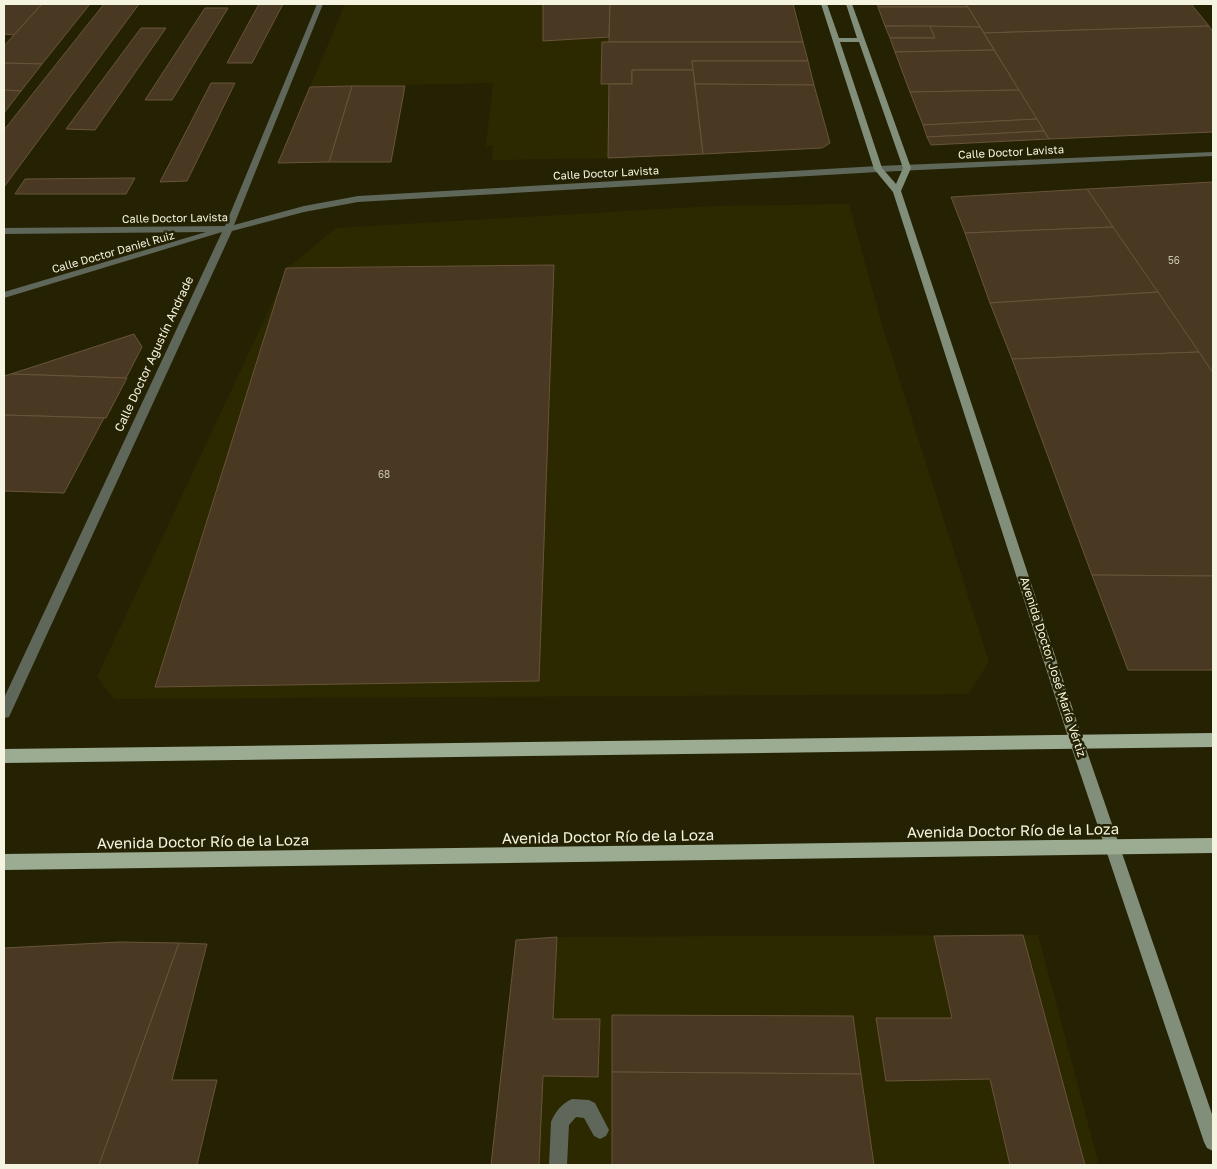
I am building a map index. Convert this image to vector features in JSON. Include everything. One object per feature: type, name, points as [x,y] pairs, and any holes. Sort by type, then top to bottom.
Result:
[{"type":"main road","name":"Avenida Doctor José María Vértiz","points":[[824,4],[878,169],[897,191],[1076,740],[1213,1142]]},
{"type":"main road","points":[[849,4],[907,168],[897,191]]},
{"type":"main road","points":[[835,40],[861,40]]},
{"type":"main road","points":[[4,756],[1076,740],[1213,740]]},
{"type":"main road","name":"Avenida Doctor Río de la Loza","points":[[4,862],[1213,845]]},
{"type":"street","name":"Calle Doctor Agustín Andrade","points":[[4,712],[228,229],[320,4]]},
{"type":"street","name":"Calle Doctor Lavista","points":[[4,231],[228,229],[304,208],[358,199],[878,169],[1213,154]]},
{"type":"street","name":"Calle Doctor Daniel Ruiz","points":[[4,296],[228,229]]},
{"type":"street","points":[[558,1165],[560,1122],[572,1108],[589,1109],[600,1130]]},
{"type":"shaded area","points":[[345,4],[543,4],[544,41],[609,37],[609,42],[602,42],[601,84],[609,84],[608,158],[492,160],[493,146],[486,146],[493,83],[310,87]]},
{"type":"shaded area","points":[[849,204],[882,325],[989,662],[968,694],[114,699],[97,677],[289,267],[336,228],[713,206]]},
{"type":"shaded area","points":[[1038,935],[1099,1165],[491,1165],[516,940],[557,937]]},
{"type":"building","points":[[4,4],[42,4],[14,35],[4,34]]},
{"type":"building","points":[[42,4],[90,4],[42,64],[4,63],[4,46]]},
{"type":"building","points":[[104,4],[139,4],[4,187],[4,130]]},
{"type":"building","points":[[259,4],[283,4],[252,63],[227,63]]},
{"type":"building","points":[[543,4],[610,4],[609,37],[543,41]]},
{"type":"building","points":[[610,4],[793,4],[803,42],[609,42]]},
{"type":"building","points":[[877,4],[966,4],[968,7],[878,7]]},
{"type":"building","points":[[966,4],[1191,4],[1209,26],[984,33]]},
{"type":"building","points":[[878,7],[968,7],[980,27],[885,26]]},
{"type":"building","points":[[205,8],[228,8],[172,100],[145,100]]},
{"type":"building","points":[[885,26],[930,26],[935,38],[890,38]]},
{"type":"building","points":[[930,26],[980,27],[994,50],[895,52],[890,38],[935,38]]},
{"type":"building","points":[[1209,26],[1213,32],[1213,132],[1049,139],[984,33]]},
{"type":"building","points":[[141,28],[166,28],[95,130],[66,129]]},
{"type":"building","points":[[602,42],[803,42],[808,61],[692,61],[693,70],[632,70],[632,84],[601,84]]},
{"type":"building","points":[[994,50],[1019,90],[910,92],[895,52]]},
{"type":"building","points":[[692,61],[808,61],[814,85],[695,84]]},
{"type":"building","points":[[4,63],[42,64],[21,91],[4,90]]},
{"type":"building","points":[[632,70],[693,70],[703,154],[608,158],[609,84],[632,84]]},
{"type":"building","points":[[211,83],[235,83],[187,181],[160,182]]},
{"type":"building","points":[[695,84],[814,85],[830,143],[822,148],[703,154]]},
{"type":"building","points":[[352,86],[405,86],[391,162],[329,162]]},
{"type":"building","points":[[352,86],[329,162],[278,163],[310,87]]},
{"type":"building","points":[[4,90],[21,91],[4,113]]},
{"type":"building","points":[[1019,90],[1037,119],[923,125],[910,92]]},
{"type":"building","points":[[1037,119],[1044,131],[927,137],[923,125]]},
{"type":"building","points":[[1044,131],[1049,139],[931,145],[927,137]]},
{"type":"building","points":[[135,178],[126,194],[15,194],[25,179]]},
{"type":"building","points":[[1213,182],[1213,373],[1087,189]]},
{"type":"building","points":[[1087,189],[1113,227],[965,233],[951,197]]},
{"type":"building","points":[[1113,227],[1158,292],[990,303],[965,233]]},
{"type":"building","points":[[554,265],[539,681],[155,687],[286,268]]},
{"type":"building","points":[[1158,292],[1199,352],[1012,359],[990,303]]},
{"type":"building","points":[[134,334],[142,347],[126,378],[11,374]]},
{"type":"building","points":[[1199,352],[1213,373],[1213,576],[1092,575],[1012,359]]},
{"type":"building","points":[[11,374],[127,378],[106,418],[4,415],[4,376]]},
{"type":"building","points":[[4,415],[104,418],[64,493],[4,491]]},
{"type":"building","points":[[1092,575],[1213,576],[1213,670],[1128,670]]},
{"type":"building","points":[[1023,935],[1085,1165],[1010,1165],[990,1079],[886,1081],[876,1018],[952,1018],[934,936]]},
{"type":"building","points":[[557,937],[553,1019],[600,1019],[598,1077],[543,1076],[539,1165],[491,1165],[516,940]]},
{"type":"building","points":[[120,942],[179,943],[99,1165],[4,1165],[4,948]]},
{"type":"building","points":[[179,943],[207,944],[172,1080],[217,1080],[197,1165],[99,1165]]},
{"type":"building","points":[[612,1015],[853,1016],[861,1074],[612,1072]]},
{"type":"building","points":[[612,1072],[861,1074],[874,1165],[612,1165]]}]
